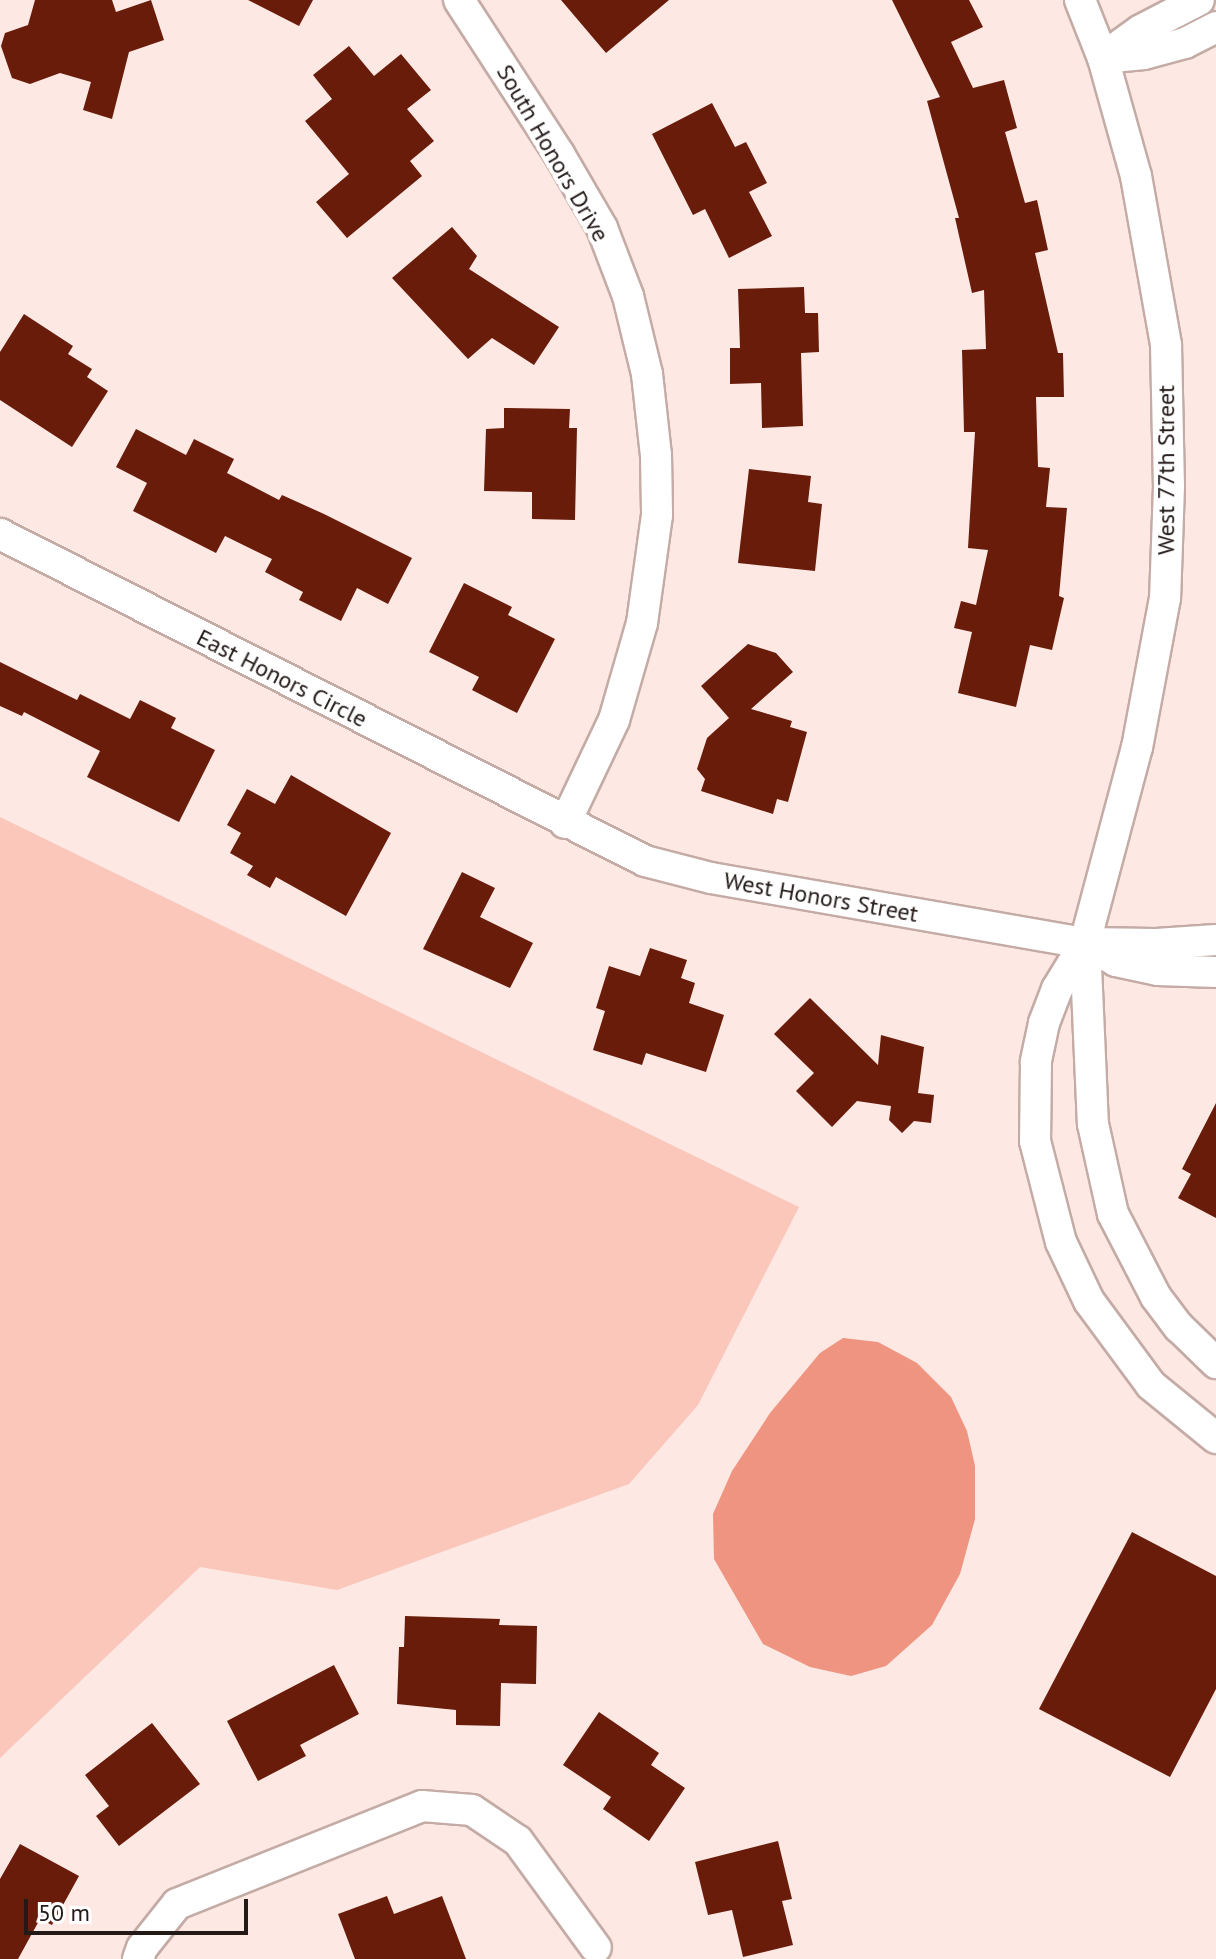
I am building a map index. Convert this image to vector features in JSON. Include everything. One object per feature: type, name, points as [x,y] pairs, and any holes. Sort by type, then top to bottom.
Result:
[{"type":"street","name":"South Honors Drive","points":[[459,0],[543,128],[602,228],[628,296],[647,374],[656,455],[657,515],[642,623],[614,720],[565,823]]},
{"type":"street","name":"West 77th Street","points":[[1080,0],[1103,58],[1136,176],[1166,345],[1169,486],[1165,598],[1151,679],[1116,835],[1085,943],[1057,989],[1044,1023],[1036,1062],[1035,1141],[1045,1191],[1061,1242],[1089,1301],[1151,1385],[1216,1438]]},
{"type":"street","points":[[1103,58],[1141,30],[1199,0]]},
{"type":"street","points":[[1103,58],[1144,54],[1185,43],[1216,27]]},
{"type":"street","name":"East Honors Circle","points":[[0,534],[565,823]]},
{"type":"street","name":"West Honors Street","points":[[565,823],[625,853],[676,870],[1085,943]]},
{"type":"street","points":[[1085,943],[1156,944],[1216,940]]},
{"type":"street","name":"West 77th Street","points":[[1085,943],[1093,1124],[1113,1214],[1156,1297],[1179,1327],[1216,1363]]},
{"type":"street","points":[[1085,943],[1116,961],[1158,970],[1216,972]]},
{"type":"street","points":[[138,1959],[142,1948],[177,1904],[422,1806],[472,1810],[518,1841],[596,1948]]},
{"type":"shaded area","points":[[0,817],[799,1207],[698,1405],[629,1484],[337,1590],[200,1567],[0,1758]]},
{"type":"shaded area","points":[[843,1338],[878,1342],[917,1363],[951,1397],[967,1431],[975,1466],[975,1519],[960,1574],[932,1625],[886,1666],[851,1676],[810,1667],[763,1644],[714,1559],[713,1514],[732,1471],[770,1413],[820,1353]]},
{"type":"building","points":[[35,0],[112,0],[116,12],[151,0],[164,40],[129,52],[112,119],[83,110],[91,82],[60,73],[30,84],[12,78],[1,46],[5,33],[28,25]]},
{"type":"building","points":[[248,0],[313,0],[299,26]]},
{"type":"building","points":[[561,0],[669,0],[606,53]]},
{"type":"building","points":[[892,0],[969,0],[983,27],[951,42],[973,88],[1004,80],[1017,128],[1005,132],[1025,203],[1037,200],[1048,250],[1035,253],[1058,353],[1063,353],[1064,397],[1036,397],[1038,467],[1050,468],[1046,507],[1067,508],[1059,596],[1064,598],[1052,650],[1030,645],[1016,707],[958,693],[972,632],[954,628],[961,601],[976,605],[988,550],[968,548],[975,432],[964,432],[962,350],[986,349],[984,290],[972,293],[955,218],[959,218],[927,101],[940,97]]},
{"type":"building","points":[[349,46],[374,76],[401,54],[431,90],[407,109],[434,141],[410,161],[422,176],[347,238],[316,202],[349,174],[305,121],[332,99],[313,75]]},
{"type":"building","points":[[712,103],[735,147],[746,142],[767,183],[749,192],[772,236],[729,258],[705,209],[693,215],[652,134]]},
{"type":"building","points":[[452,227],[477,256],[469,269],[559,327],[534,365],[492,338],[468,359],[392,278]]},
{"type":"building","points":[[804,287],[805,313],[818,313],[819,352],[801,353],[803,426],[762,428],[761,383],[730,384],[730,348],[740,348],[738,289]]},
{"type":"building","points":[[24,314],[73,346],[68,354],[92,369],[87,377],[108,391],[72,447],[0,400],[0,352]]},
{"type":"building","points":[[504,408],[570,409],[569,428],[577,428],[575,520],[532,519],[532,492],[484,491],[486,429],[504,428]]},
{"type":"building","points":[[136,429],[186,455],[194,439],[234,459],[227,473],[279,500],[282,495],[324,514],[412,558],[388,604],[357,588],[341,621],[299,600],[303,592],[265,572],[272,559],[225,536],[216,553],[133,511],[147,483],[116,467]]},
{"type":"building","points":[[749,469],[811,476],[808,502],[822,504],[815,571],[738,563]]},
{"type":"building","points":[[464,583],[512,607],[508,615],[555,639],[517,713],[472,690],[479,677],[429,652]]},
{"type":"building","points":[[748,644],[776,653],[793,672],[751,709],[792,721],[790,727],[807,732],[788,802],[777,799],[773,814],[701,791],[705,779],[697,769],[707,738],[729,718],[701,686]]},
{"type":"building","points":[[0,662],[77,700],[80,694],[130,719],[140,700],[176,718],[171,728],[215,750],[179,822],[87,777],[100,751],[24,712],[22,716],[0,706]]},
{"type":"building","points":[[291,775],[391,833],[346,916],[276,877],[270,888],[247,875],[253,866],[230,853],[241,833],[227,825],[247,789],[275,804]]},
{"type":"building","points":[[462,872],[495,888],[480,917],[533,943],[510,988],[423,949]]},
{"type":"building","points":[[650,948],[687,960],[681,978],[695,983],[689,1003],[724,1015],[706,1072],[646,1053],[642,1065],[593,1050],[605,1011],[596,1008],[609,966],[640,976]]},
{"type":"building","points":[[810,998],[878,1065],[881,1035],[924,1047],[918,1093],[934,1095],[931,1123],[914,1121],[902,1133],[889,1120],[891,1106],[857,1101],[832,1127],[796,1091],[814,1073],[774,1034]]},
{"type":"building","points":[[1216,1103],[1216,1218],[1178,1198],[1191,1174],[1182,1169]]},
{"type":"building","points":[[1132,1532],[1216,1576],[1216,1689],[1170,1777],[1039,1709]]},
{"type":"building","points":[[405,1616],[500,1619],[499,1625],[537,1626],[536,1684],[501,1683],[500,1726],[456,1725],[456,1710],[397,1704],[399,1647],[404,1647]]},
{"type":"building","points":[[334,1665],[359,1714],[300,1745],[306,1756],[258,1781],[227,1721]]},
{"type":"building","points":[[599,1712],[659,1753],[651,1765],[685,1788],[649,1841],[603,1809],[611,1797],[563,1765]]},
{"type":"building","points":[[152,1723],[200,1784],[119,1846],[96,1816],[109,1806],[85,1775]]},
{"type":"building","points":[[778,1841],[792,1899],[782,1901],[793,1945],[743,1957],[732,1910],[708,1915],[695,1862]]},
{"type":"building","points":[[20,1844],[79,1876],[52,1925],[40,1919],[18,1959],[0,1959],[0,1879]]},
{"type":"building","points":[[387,1896],[394,1914],[442,1896],[466,1959],[355,1959],[338,1914]]}]
